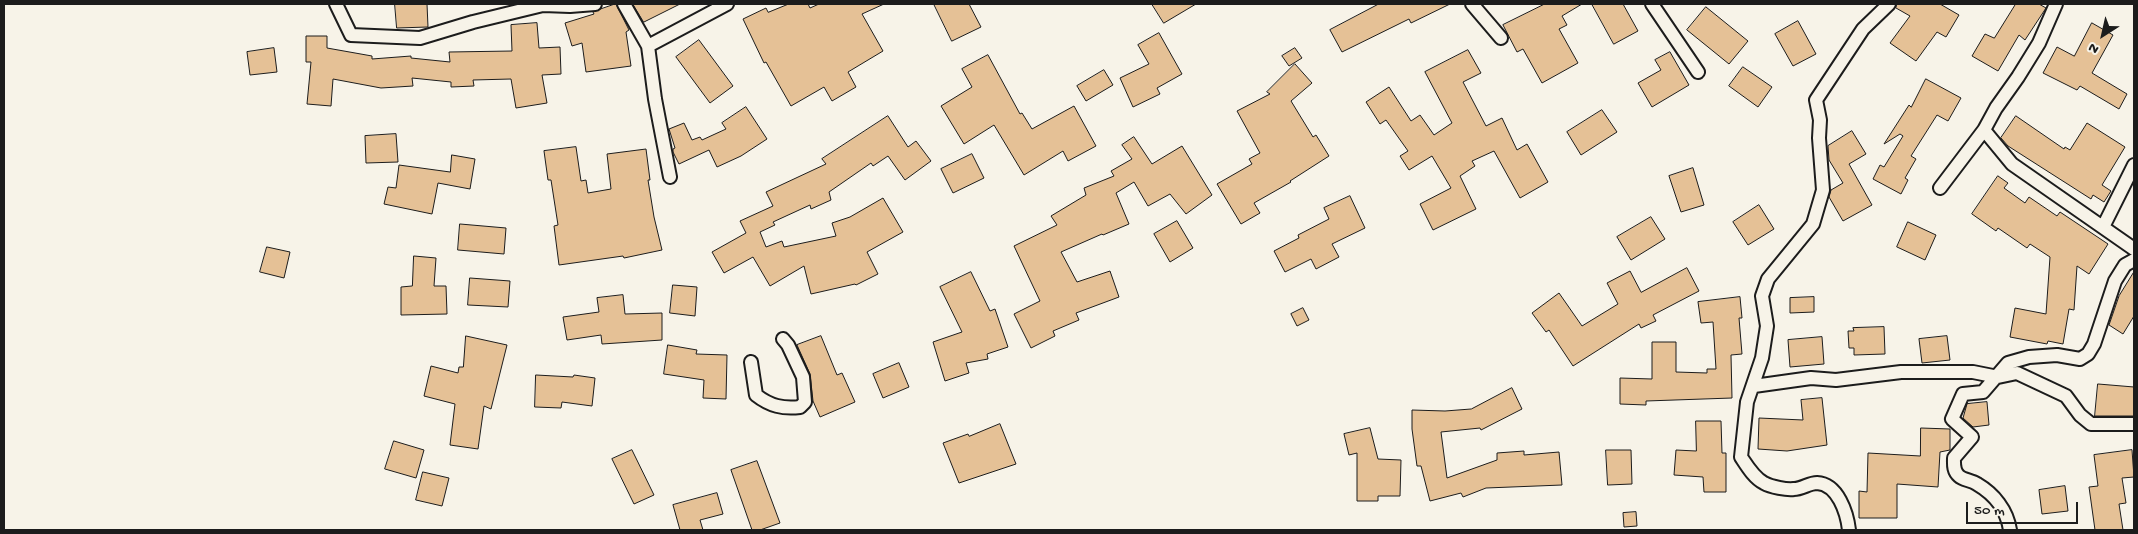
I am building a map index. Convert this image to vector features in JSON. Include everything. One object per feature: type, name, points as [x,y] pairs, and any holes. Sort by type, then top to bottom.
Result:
[{"type":"street","points":[[336,4],[350,35],[420,38],[473,22],[544,5],[570,6],[595,4]]},
{"type":"street","points":[[624,4],[648,46],[655,99],[670,177]]},
{"type":"street","points":[[648,46],[727,4]]},
{"type":"street","points":[[1472,4],[1501,38]]},
{"type":"street","points":[[1652,4],[1698,72]]},
{"type":"street","points":[[1849,530],[1844,505],[1831,489],[1822,484],[1814,483],[1795,490],[1764,484],[1755,476],[1741,457],[1747,402],[1762,358],[1766,326],[1762,296],[1768,279],[1812,224],[1823,190],[1819,138],[1820,120],[1816,100],[1863,29],[1890,4]]},
{"type":"street","points":[[1940,188],[1984,130],[1996,108],[2039,43],[2056,4]]},
{"type":"street","points":[[1984,130],[2012,164],[2134,249]]},
{"type":"street","points":[[2102,227],[2134,165]]},
{"type":"street","points":[[2010,530],[2009,521],[1996,498],[1976,483],[1959,477],[1954,470],[1954,458],[1972,437],[1952,419],[1963,394],[1983,392],[1998,377],[2008,363],[2029,357],[2057,355],[2080,358],[2088,354],[2094,344],[2115,281],[2125,266],[2134,260]]},
{"type":"street","points":[[751,362],[756,395],[766,403],[782,408],[800,407],[805,402],[802,377],[784,339]]},
{"type":"street","points":[[1754,386],[1812,378],[1836,380],[1856,376],[1901,372],[1972,372],[1998,377],[2017,373],[2066,396],[2080,415],[2091,424],[2134,424]]},
{"type":"building","points":[[395,4],[427,4],[428,27],[397,28]]},
{"type":"building","points":[[616,4],[629,30],[626,32],[631,66],[586,72],[582,43],[572,46],[565,23],[594,14],[593,12]]},
{"type":"building","points":[[633,4],[680,4],[644,22]]},
{"type":"building","points":[[789,4],[808,4],[810,8],[819,4],[884,4],[862,14],[883,51],[848,72],[856,87],[832,101],[824,87],[791,106],[766,62],[764,63],[743,19],[766,8],[768,12]]},
{"type":"building","points":[[934,4],[969,4],[981,27],[952,41]]},
{"type":"building","points":[[1152,4],[1196,4],[1164,23]]},
{"type":"building","points":[[1379,4],[1450,4],[1411,23],[1409,19],[1342,52],[1330,30]]},
{"type":"building","points":[[1545,4],[1582,4],[1562,16],[1567,25],[1559,29],[1578,63],[1542,83],[1523,49],[1517,52],[1503,25]]},
{"type":"building","points":[[1592,4],[1623,4],[1638,31],[1614,44]]},
{"type":"building","points":[[1897,4],[1940,4],[1959,15],[1946,37],[1937,32],[1916,61],[1890,43],[1910,16],[1896,8]]},
{"type":"building","points":[[2016,4],[2039,4],[2046,8],[2025,40],[2019,35],[1998,71],[1972,56],[1985,34],[1994,38]]},
{"type":"building","points":[[1706,7],[1748,41],[1729,64],[1687,30]]},
{"type":"building","points":[[1798,21],[1816,54],[1793,66],[1775,34]]},
{"type":"building","points":[[537,23],[539,48],[560,47],[561,74],[542,75],[547,103],[516,108],[511,79],[473,80],[474,86],[451,87],[451,82],[412,78],[413,86],[381,88],[333,79],[331,106],[307,104],[311,62],[306,62],[306,36],[327,36],[327,48],[372,56],[372,59],[411,56],[411,58],[450,62],[449,52],[512,51],[511,25]]},
{"type":"building","points":[[2092,23],[2113,35],[2092,73],[2127,94],[2119,109],[2080,86],[2077,90],[2043,73],[2057,47],[2074,56]]},
{"type":"building","points":[[1159,33],[1182,74],[1157,88],[1160,94],[1133,107],[1120,78],[1149,64],[1138,45]]},
{"type":"building","points":[[699,40],[733,86],[710,103],[676,57]]},
{"type":"building","points":[[274,48],[277,72],[250,75],[247,52]]},
{"type":"building","points":[[1295,48],[1302,58],[1289,66],[1282,56]]},
{"type":"building","points":[[1468,50],[1481,73],[1463,82],[1486,126],[1502,118],[1517,150],[1527,144],[1548,182],[1520,198],[1494,151],[1472,161],[1475,166],[1460,176],[1476,209],[1433,230],[1420,204],[1451,188],[1432,156],[1409,170],[1400,156],[1408,151],[1386,120],[1380,124],[1366,102],[1389,87],[1411,121],[1420,115],[1434,135],[1452,123],[1425,72]]},
{"type":"building","points":[[1670,52],[1689,85],[1652,107],[1638,83],[1661,70],[1655,60]]},
{"type":"building","points":[[988,55],[1020,114],[1022,113],[1032,129],[1074,106],[1096,146],[1068,161],[1063,151],[1024,175],[994,125],[964,144],[941,106],[972,87],[962,69]]},
{"type":"building","points":[[1295,64],[1312,83],[1291,101],[1313,137],[1316,135],[1329,156],[1291,182],[1254,203],[1260,213],[1241,224],[1217,184],[1252,164],[1249,159],[1260,153],[1237,111],[1270,94],[1267,92]]},
{"type":"building","points":[[1743,67],[1772,87],[1758,107],[1729,86]]},
{"type":"building","points":[[1104,70],[1113,85],[1086,101],[1077,86]]},
{"type":"building","points":[[1926,79],[1961,98],[1948,121],[1937,115],[1911,156],[1916,159],[1905,178],[1908,180],[1901,194],[1873,179],[1880,165],[1884,167],[1903,136],[1900,134],[1884,144],[1909,105],[1911,107]]},
{"type":"building","points":[[746,107],[767,139],[741,156],[717,167],[709,150],[679,164],[673,152],[675,148],[669,129],[684,123],[692,140],[700,137],[702,140],[726,129],[722,123]]},
{"type":"building","points":[[1602,110],[1617,132],[1581,155],[1567,132]]},
{"type":"building","points":[[888,116],[908,147],[916,141],[931,161],[905,180],[888,156],[873,166],[871,163],[829,192],[831,200],[811,209],[810,205],[773,222],[775,225],[760,232],[766,247],[782,241],[784,247],[836,236],[832,223],[850,217],[883,198],[903,232],[867,252],[878,274],[856,285],[811,294],[804,266],[770,286],[753,257],[724,273],[712,252],[746,233],[740,221],[773,206],[766,192],[826,164],[822,159]]},
{"type":"building","points":[[2016,116],[2064,149],[2065,147],[2070,150],[2087,123],[2125,147],[2102,185],[2111,191],[2104,202],[2093,195],[2091,199],[2008,146],[2001,138]]},
{"type":"building","points":[[1852,131],[1866,154],[1849,164],[1872,205],[1843,221],[1829,197],[1831,190],[1843,183],[1829,160],[1828,146]]},
{"type":"building","points":[[396,134],[398,162],[366,163],[365,136]]},
{"type":"building","points":[[1134,137],[1152,164],[1182,146],[1212,195],[1186,214],[1170,194],[1148,206],[1134,182],[1116,193],[1129,224],[1061,252],[1077,282],[1110,271],[1119,297],[1076,313],[1079,320],[1053,331],[1055,336],[1031,348],[1014,314],[1040,301],[1014,246],[1057,225],[1051,216],[1086,195],[1084,188],[1114,176],[1111,171],[1132,159],[1122,145]]},
{"type":"building","points":[[576,147],[581,181],[586,180],[588,193],[611,189],[607,154],[646,149],[650,180],[648,180],[662,250],[624,258],[623,256],[559,265],[554,226],[558,225],[544,151]]},
{"type":"building","points":[[972,154],[984,178],[953,193],[941,169]]},
{"type":"building","points":[[452,155],[475,159],[470,189],[438,183],[432,214],[384,204],[388,187],[396,188],[399,165],[450,172]]},
{"type":"building","points":[[1693,168],[1704,205],[1681,212],[1669,176]]},
{"type":"building","points":[[1998,176],[2008,183],[2004,188],[2025,203],[2029,197],[2057,216],[2060,212],[2108,244],[2089,274],[2077,266],[2074,310],[2069,309],[2063,344],[2048,341],[2047,344],[2010,337],[2015,308],[2046,314],[2050,257],[2030,244],[2027,248],[1998,228],[1996,231],[1972,214]]},
{"type":"building","points":[[1350,196],[1365,228],[1332,244],[1339,257],[1316,269],[1311,259],[1285,272],[1274,251],[1299,238],[1298,235],[1329,219],[1324,208]]},
{"type":"building","points":[[1759,205],[1774,229],[1748,245],[1733,222]]},
{"type":"building","points":[[1651,217],[1665,239],[1631,260],[1617,237]]},
{"type":"building","points":[[1177,221],[1193,248],[1170,262],[1154,234]]},
{"type":"building","points":[[1908,222],[1936,235],[1925,260],[1897,247]]},
{"type":"building","points":[[460,224],[506,228],[504,254],[458,250]]},
{"type":"building","points":[[267,247],[290,252],[284,278],[260,272]]},
{"type":"building","points":[[414,256],[436,258],[434,286],[446,286],[447,314],[401,315],[401,287],[412,286]]},
{"type":"building","points":[[1687,268],[1699,291],[1653,315],[1656,321],[1641,328],[1639,324],[1573,366],[1549,330],[1546,332],[1532,313],[1559,293],[1582,326],[1618,304],[1607,283],[1630,271],[1641,292]]},
{"type":"building","points":[[971,272],[990,311],[995,309],[1008,347],[987,354],[988,359],[966,363],[969,373],[945,381],[933,342],[962,332],[940,287]]},
{"type":"building","points":[[2134,272],[2134,316],[2123,334],[2109,325],[2119,296]]},
{"type":"building","points":[[470,278],[510,281],[508,307],[468,305]]},
{"type":"building","points":[[673,285],[697,287],[695,316],[670,313]]},
{"type":"building","points":[[623,295],[625,314],[662,313],[662,340],[602,344],[601,335],[567,340],[563,317],[599,312],[597,298]]},
{"type":"building","points":[[1740,297],[1742,318],[1739,318],[1742,354],[1731,355],[1732,398],[1646,401],[1646,405],[1620,404],[1620,378],[1652,379],[1652,342],[1676,342],[1676,372],[1707,373],[1707,369],[1716,369],[1713,322],[1701,323],[1698,302]]},
{"type":"building","points":[[1814,297],[1814,312],[1790,313],[1790,298]]},
{"type":"building","points":[[1303,308],[1309,320],[1297,326],[1291,314]]},
{"type":"building","points":[[1884,327],[1885,354],[1854,355],[1854,348],[1849,348],[1848,331],[1854,331],[1853,328]]},
{"type":"building","points":[[466,336],[507,345],[491,409],[484,406],[478,449],[450,445],[455,404],[424,396],[431,366],[458,373],[459,367],[463,367]]},
{"type":"building","points":[[821,336],[837,375],[842,373],[855,402],[820,417],[813,401],[810,374],[797,345]]},
{"type":"building","points":[[1947,336],[1950,360],[1922,363],[1919,339]]},
{"type":"building","points":[[1822,337],[1824,364],[1790,367],[1788,340]]},
{"type":"building","points":[[668,345],[697,350],[696,354],[727,355],[726,399],[703,398],[704,380],[664,374]]},
{"type":"building","points":[[899,363],[909,387],[883,398],[873,374]]},
{"type":"building","points":[[536,375],[573,377],[574,375],[595,378],[592,406],[562,402],[561,408],[535,407]]},
{"type":"building","points":[[2098,384],[2134,387],[2134,416],[2095,416]]},
{"type":"building","points":[[1512,388],[1522,409],[1481,430],[1480,428],[1441,432],[1447,478],[1497,460],[1497,453],[1524,451],[1524,455],[1559,452],[1562,485],[1486,488],[1463,497],[1461,493],[1430,501],[1421,466],[1417,466],[1412,429],[1412,410],[1445,411],[1471,409]]},
{"type":"building","points":[[1822,398],[1827,445],[1787,451],[1758,449],[1759,418],[1803,420],[1801,400]]},
{"type":"building","points":[[1987,402],[1989,425],[1973,427],[1963,418],[1967,404]]},
{"type":"building","points":[[1696,421],[1721,421],[1722,453],[1726,453],[1726,492],[1704,492],[1703,477],[1674,475],[1676,450],[1696,451]]},
{"type":"building","points":[[1000,424],[1016,464],[959,483],[943,443],[968,434],[969,436]]},
{"type":"building","points":[[1370,428],[1378,459],[1401,460],[1400,496],[1378,496],[1378,501],[1357,501],[1357,453],[1349,455],[1344,434]]},
{"type":"building","points":[[1921,428],[1950,429],[1950,450],[1940,452],[1938,487],[1897,484],[1897,518],[1859,518],[1859,491],[1867,492],[1868,453],[1920,456]]},
{"type":"building","points":[[394,441],[424,450],[416,478],[385,469]]},
{"type":"building","points":[[632,450],[654,495],[634,504],[612,459]]},
{"type":"building","points":[[1606,450],[1631,450],[1632,484],[1608,485]]},
{"type":"building","points":[[2132,450],[2134,477],[2122,478],[2126,503],[2119,504],[2123,530],[2095,530],[2089,487],[2098,486],[2094,455]]},
{"type":"building","points":[[757,461],[780,523],[760,530],[752,530],[731,470]]},
{"type":"building","points":[[423,472],[449,478],[442,506],[416,500]]},
{"type":"building","points":[[2065,486],[2068,511],[2042,514],[2039,490]]},
{"type":"building","points":[[717,493],[723,514],[700,520],[703,530],[680,530],[673,505]]},
{"type":"building","points":[[1636,512],[1637,526],[1624,527],[1623,513]]}]
